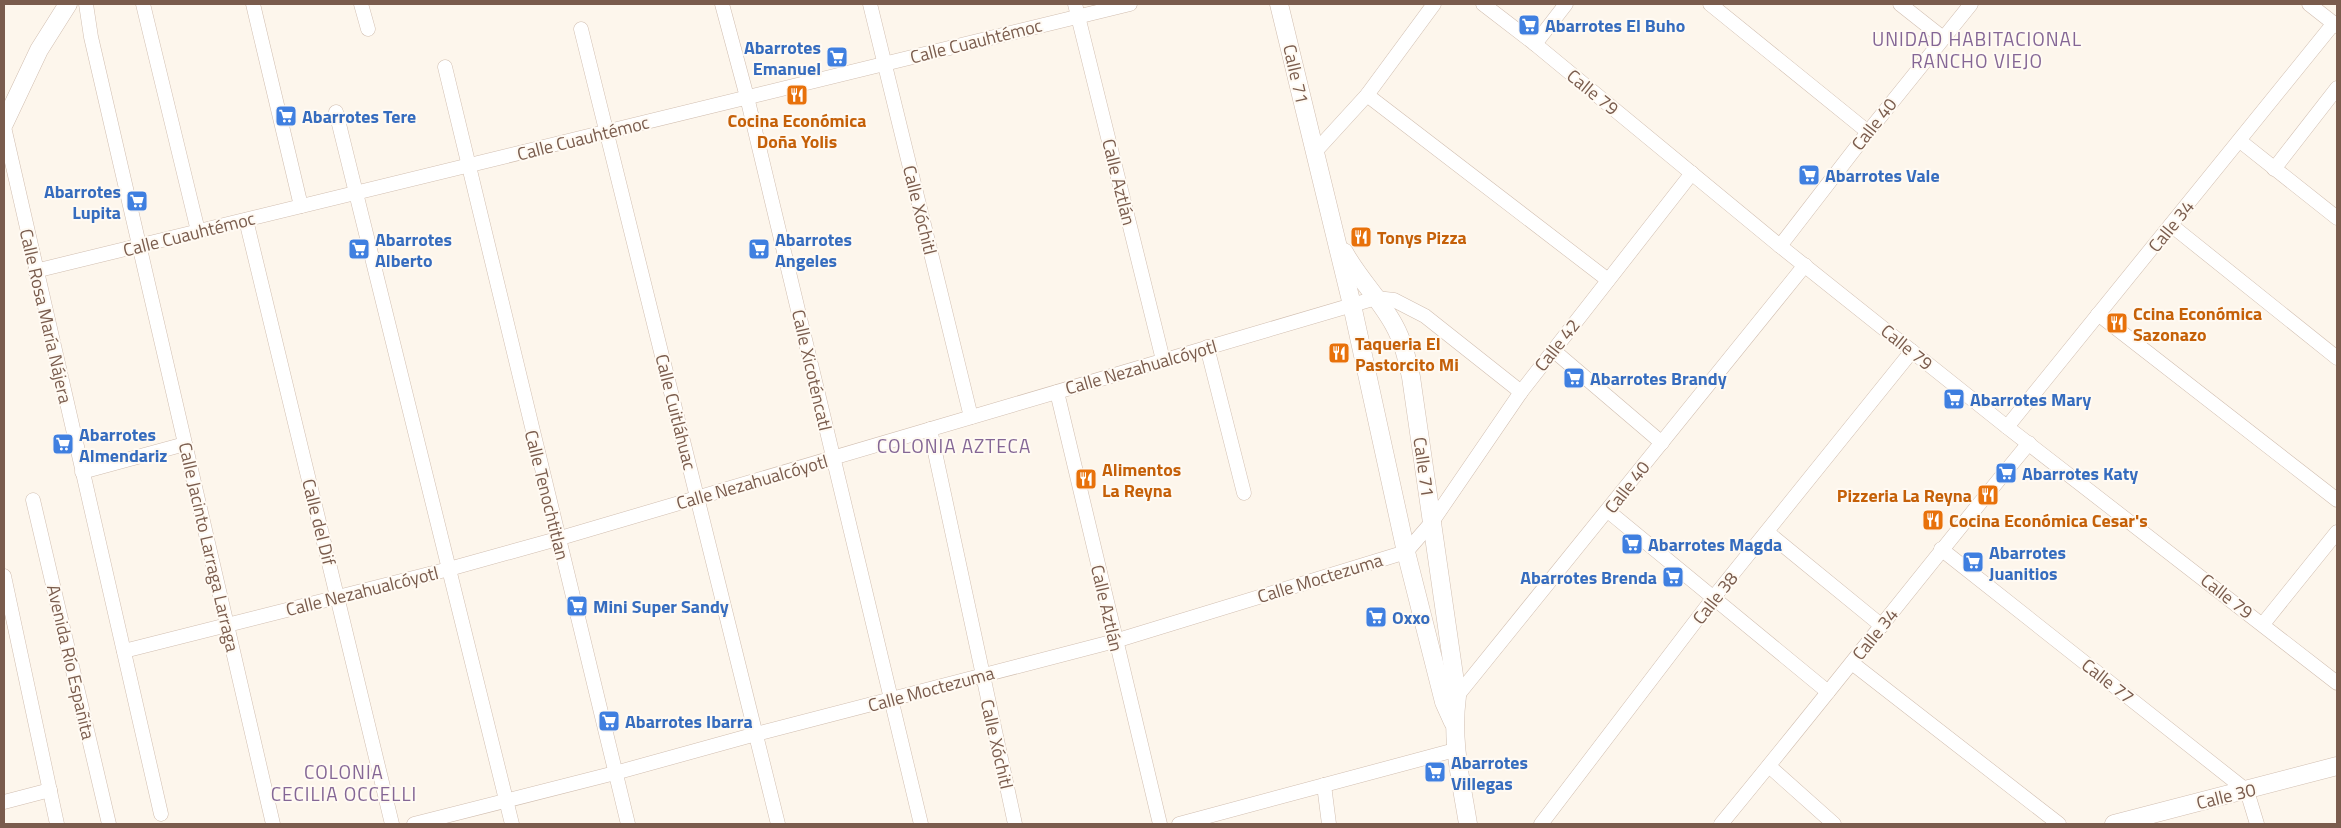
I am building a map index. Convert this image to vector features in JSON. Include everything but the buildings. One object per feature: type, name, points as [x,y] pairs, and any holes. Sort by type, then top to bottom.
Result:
[{"type":"street","points":[[4,126],[39,50],[68,4]]},
{"type":"street","name":"Calle Jacinto Larraga Larraga","points":[[86,4],[90,37],[272,824]]},
{"type":"street","points":[[143,4],[198,231]]},
{"type":"street","points":[[253,4],[301,206]]},
{"type":"street","points":[[361,4],[368,28]]},
{"type":"street","name":"Calle Xicoténcatl","points":[[722,4],[747,97],[921,824]]},
{"type":"street","name":"Calle Xóchitl","points":[[870,4],[971,417]]},
{"type":"street","name":"Calle Cuauhtémoc","points":[[35,272],[884,64],[1076,10],[1130,4]]},
{"type":"street","name":"Calle 71","points":[[1279,4],[1352,305],[1406,552],[1451,699]]},
{"type":"street","points":[[1314,153],[1367,95],[1434,4]]},
{"type":"street","name":"Calle 79","points":[[1483,4],[1780,246],[2007,427],[2337,683]]},
{"type":"street","points":[[1534,44],[1566,4]]},
{"type":"street","points":[[1710,4],[1868,132]]},
{"type":"street","points":[[1900,4],[1943,38]]},
{"type":"street","name":"Calle 40","points":[[1780,246],[1868,132],[1971,4]]},
{"type":"street","points":[[2309,4],[2336,24]]},
{"type":"street","name":"Calle Aztlán","points":[[1076,10],[1163,360]]},
{"type":"street","name":"Calle 34","points":[[2007,427],[2336,24]]},
{"type":"street","name":"Calle Cuitláhuac","points":[[581,29],[778,824]]},
{"type":"street","name":"Calle Tenochtitlan","points":[[445,67],[628,824]]},
{"type":"street","points":[[2274,168],[2337,88]]},
{"type":"street","points":[[1367,95],[1608,280]]},
{"type":"street","points":[[336,112],[512,824]]},
{"type":"street","name":"Calle Rosa María Nájera","points":[[4,126],[7,161],[35,272],[161,814]]},
{"type":"street","points":[[2240,142],[2337,218]]},
{"type":"street","name":"Calle 42","points":[[1432,522],[1521,392],[1692,173]]},
{"type":"street","name":"Calle del Dif","points":[[246,220],[392,824]]},
{"type":"street","points":[[2171,225],[2337,358]]},
{"type":"street","name":"Calle 71","points":[[1333,232],[1352,267],[1395,326],[1405,351],[1411,376],[1432,522],[1455,750],[1468,824]]},
{"type":"street","name":"Calle 40","points":[[1451,699],[1608,511],[1805,265]]},
{"type":"street","points":[[1376,298],[1394,300],[1425,316],[1521,392]]},
{"type":"street","name":"Calle Nezahualcóyotl","points":[[124,651],[449,569],[558,539],[1376,298]]},
{"type":"street","points":[[2098,314],[2337,500]]},
{"type":"street","points":[[1208,347],[1244,493]]},
{"type":"street","points":[[1553,350],[1662,443]]},
{"type":"street","name":"Calle 38","points":[[1541,824],[1714,597],[1912,351]]},
{"type":"street","name":"Calle Aztlán","points":[[1057,392],[1160,824]]},
{"type":"street","name":"Calle Xóchitl","points":[[930,429],[981,675],[1015,824]]},
{"type":"street","points":[[82,472],[185,444]]},
{"type":"street","name":"Calle 34","points":[[1721,824],[1882,626],[1941,550],[2029,444]]},
{"type":"street","name":"Avenida Río Españita","points":[[33,500],[109,824]]},
{"type":"street","points":[[1608,511],[1828,692]]},
{"type":"street","name":"Calle Moctezuma","points":[[414,824],[615,774],[756,734],[1115,641],[1406,552],[1432,522]]},
{"type":"street","points":[[1767,532],[1882,626]]},
{"type":"street","points":[[2263,624],[2337,532]]},
{"type":"street","name":"Calle 77","points":[[1941,550],[2247,791]]},
{"type":"street","points":[[4,576],[57,824]]},
{"type":"street","points":[[1852,663],[2059,824]]},
{"type":"street","points":[[1179,824],[1455,750]]},
{"type":"street","points":[[1768,766],[1834,824]]},
{"type":"street","name":"Calle 30","points":[[2114,824],[2247,791],[2337,766]]},
{"type":"street","points":[[1324,785],[1329,824]]},
{"type":"street","points":[[4,802],[50,790]]},
{"type":"street","points":[[2247,791],[2257,824]]},
{"type":"place","name":"Abarrotes El Buho","points":[[1529,25]]},
{"type":"place","name":"Abarrotes Emanuel","points":[[837,57]]},
{"type":"place","name":"Cocina Económica Doña Yolis","points":[[797,95]]},
{"type":"place","name":"Abarrotes Tere","points":[[286,116]]},
{"type":"place","name":"Abarrotes Vale","points":[[1809,175]]},
{"type":"place","name":"Abarrotes Lupita","points":[[137,201]]},
{"type":"place","name":"Tonys Pizza","points":[[1361,237]]},
{"type":"place","name":"Abarrotes Alberto","points":[[359,249]]},
{"type":"place","name":"Abarrotes Angeles","points":[[759,249]]},
{"type":"place","name":"Ccina Económica Sazonazo","points":[[2117,323]]},
{"type":"place","name":"Taqueria El Pastorcito Mi","points":[[1339,353]]},
{"type":"place","name":"Abarrotes Brandy","points":[[1574,378]]},
{"type":"place","name":"Abarrotes Mary","points":[[1954,399]]},
{"type":"place","name":"Abarrotes Almendariz","points":[[63,444]]},
{"type":"place","name":"Abarrotes Katy","points":[[2006,473]]},
{"type":"place","name":"Alimentos La Reyna","points":[[1086,479]]},
{"type":"place","name":"Pizzeria La Reyna","points":[[1988,495]]},
{"type":"place","name":"Cocina Económica Cesar's","points":[[1933,520]]},
{"type":"place","name":"Abarrotes Magda","points":[[1632,544]]},
{"type":"place","name":"Abarrotes Juanitios","points":[[1973,562]]},
{"type":"place","name":"Abarrotes Brenda","points":[[1673,577]]},
{"type":"place","name":"Mini Super Sandy","points":[[577,606]]},
{"type":"place","name":"Oxxo","points":[[1376,617]]},
{"type":"place","name":"Abarrotes Ibarra","points":[[609,721]]},
{"type":"place","name":"Abarrotes Villegas","points":[[1435,772]]},
{"type":"district","name":"UNIDAD HABITACIONAL RANCHO VIEJO","points":[[1977,49]]},
{"type":"district","name":"COLONIA AZTECA","points":[[954,445]]},
{"type":"district","name":"COLONIA CECILIA OCCELLI","points":[[344,782]]}]
